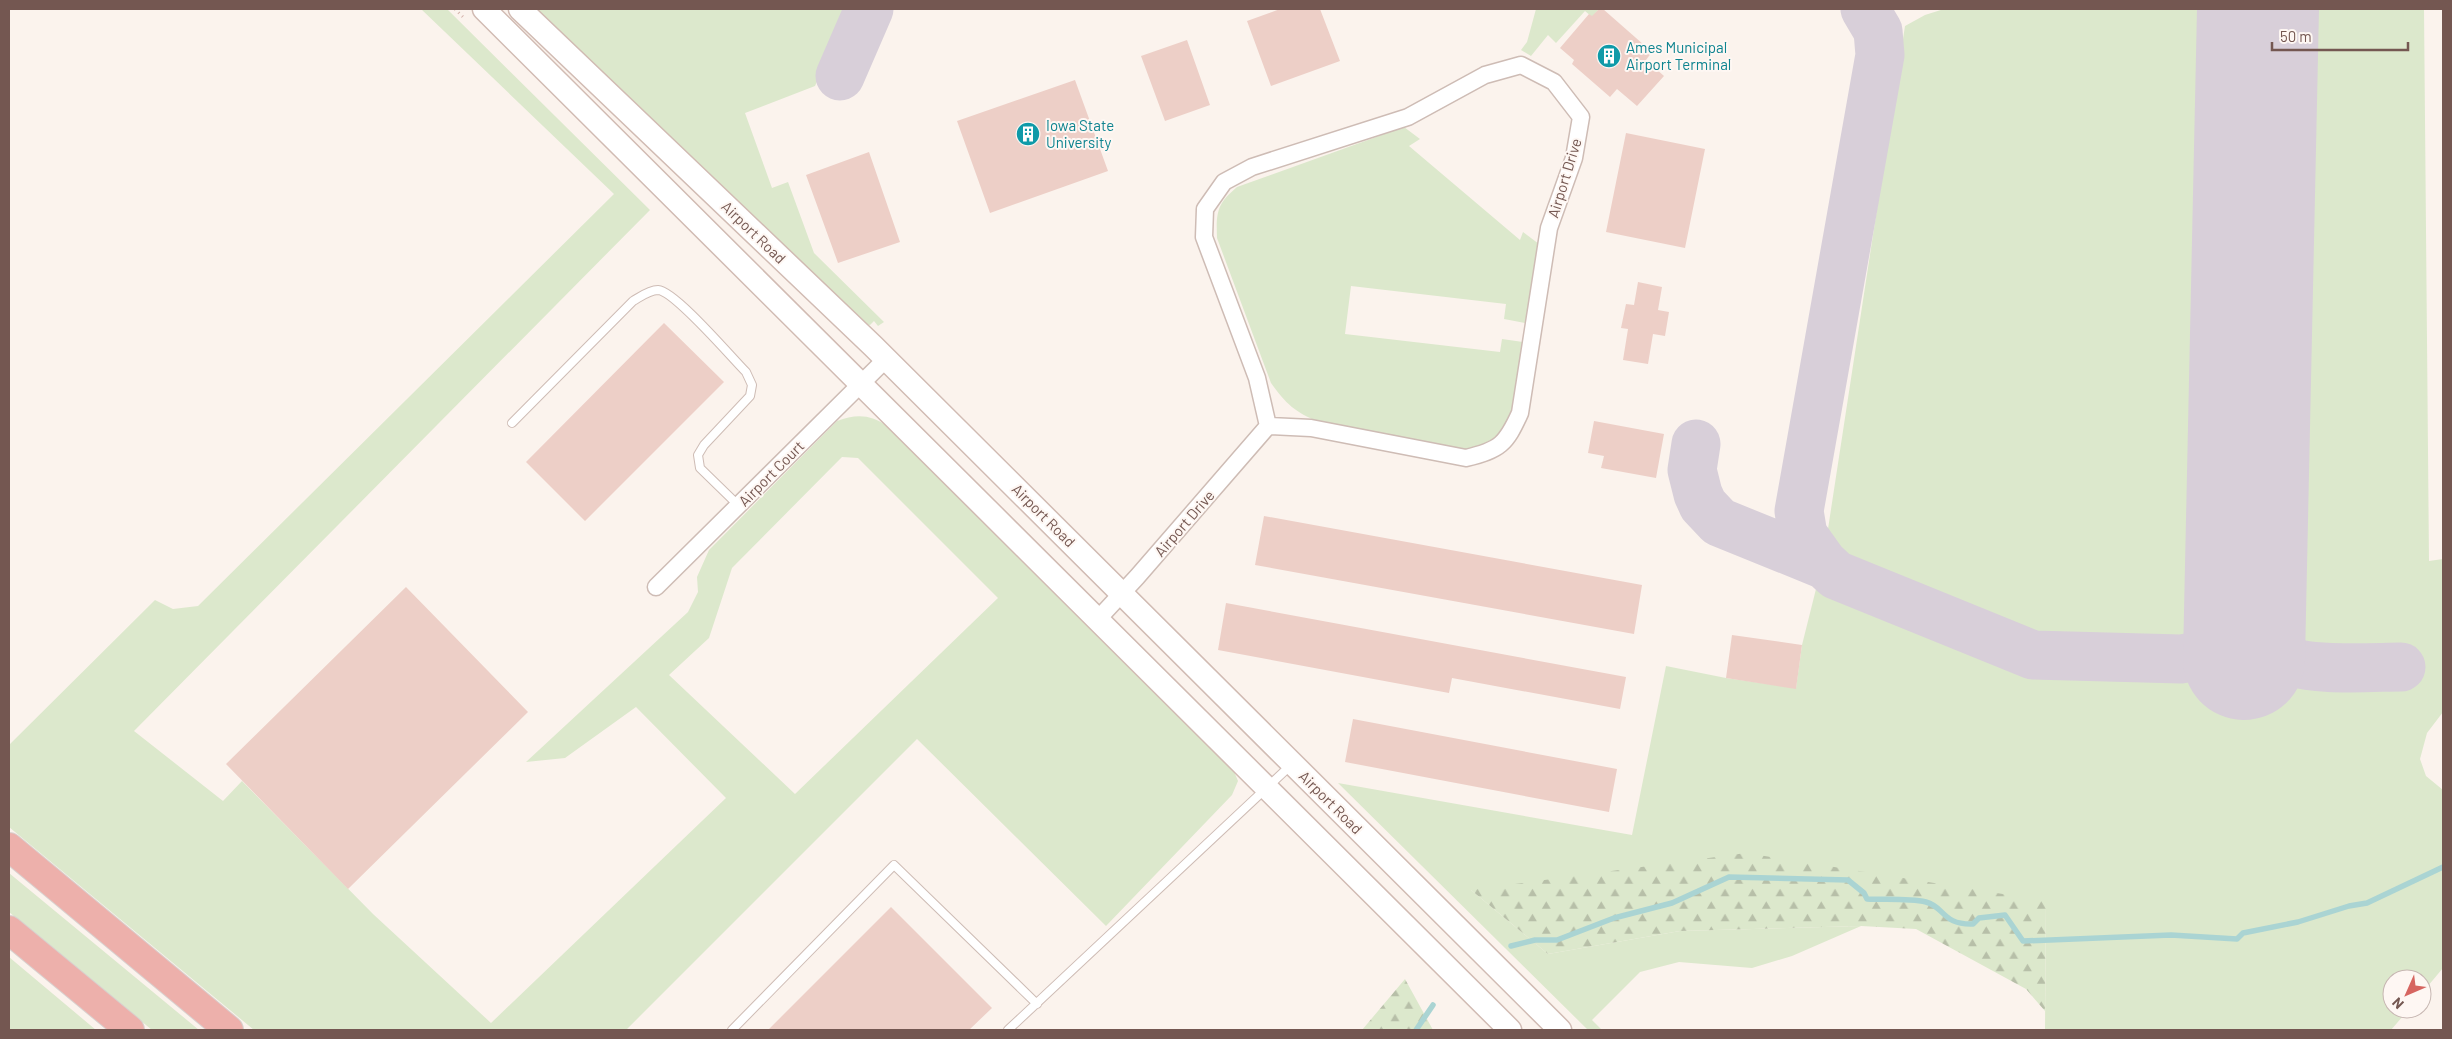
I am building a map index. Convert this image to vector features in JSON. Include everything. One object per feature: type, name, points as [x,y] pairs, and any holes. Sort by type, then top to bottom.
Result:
[{"type":"highway","points":[[9,847],[229,1030]]},
{"type":"highway","points":[[9,930],[130,1030]]},
{"type":"main road","name":"Airport Road","points":[[484,9],[1510,1030]]},
{"type":"main road","name":"Airport Road","points":[[520,9],[886,359],[1560,1030]]},
{"type":"street","name":"Airport Drive","points":[[1521,65],[1554,82],[1581,117],[1574,158],[1549,228],[1520,413],[1509,437],[1490,452],[1466,458],[1311,428],[1268,426],[1257,378],[1204,237],[1205,209],[1224,182],[1252,167],[1408,117],[1485,76],[1521,65]]},
{"type":"street","name":"Airport Court","points":[[656,587],[886,359]]},
{"type":"street","name":"Airport Drive","points":[[1098,618],[1123,593],[1268,426]]},
{"type":"lane","points":[[512,423],[633,301],[647,293],[659,290],[674,298],[746,372],[752,385],[750,396],[704,445],[698,455],[700,468],[738,505]]},
{"type":"lane","points":[[1008,1030],[1268,788],[1292,763]]},
{"type":"lane","points":[[732,1030],[894,865],[1037,1004]]},
{"type":"green space","points":[[421,9],[447,9],[650,210],[134,731],[223,801],[242,781],[373,914],[491,1023],[726,798],[636,707],[565,758],[526,762],[688,612],[698,592],[697,577],[709,550],[837,421],[863,416],[876,420],[888,427],[1233,769],[1238,781],[1232,795],[1106,926],[917,739],[626,1030],[254,1030],[9,827],[9,745],[155,600],[173,609],[198,606],[614,194]],"holes":[[[842,457],[858,458],[998,598],[795,794],[669,675],[709,638],[732,568]]]},
{"type":"green space","points":[[534,9],[850,9],[815,86],[745,113],[772,188],[788,182],[814,253],[884,322],[878,326],[874,321],[870,325],[864,324]]},
{"type":"green space","points":[[1536,9],[1599,9],[1592,17],[1585,11],[1556,43],[1548,35],[1531,56],[1521,50],[1527,42]]},
{"type":"green space","points":[[1944,9],[2227,9],[2216,632],[2183,643],[2037,642],[1847,563],[1826,542],[1905,26],[1925,15]]},
{"type":"green space","points":[[2289,9],[2424,9],[2429,561],[2443,559],[2443,712],[2427,733],[2420,759],[2426,776],[2443,790],[2443,968],[2432,981],[2432,969],[2382,969],[2382,1019],[2400,1019],[2391,1030],[2045,1030],[2046,901],[1471,890],[1548,954],[1680,931],[1861,926],[1792,956],[1752,968],[1679,962],[1640,972],[1592,1020],[1602,1030],[1588,1030],[1338,783],[1632,835],[1666,666],[1726,678],[1796,688],[1802,645],[1816,589],[2032,675],[2400,688],[2400,656],[2302,654],[2275,643]]},
{"type":"green space","points":[[1404,127],[1420,139],[1409,146],[1520,240],[1523,232],[1539,244],[1525,323],[1504,319],[1506,304],[1351,286],[1345,334],[1500,352],[1502,339],[1523,342],[1516,401],[1509,422],[1505,429],[1497,436],[1468,450],[1319,422],[1303,415],[1292,407],[1281,397],[1271,383],[1217,238],[1219,209],[1225,198],[1237,187]]},
{"type":"green space","points":[[1746,853],[2046,901],[2045,1011],[2026,989],[1916,929],[1861,926],[1680,931],[1548,954],[1471,890]]},
{"type":"green space","points":[[9,873],[199,1030],[152,1030],[9,912]]},
{"type":"green space","points":[[9,957],[96,1030],[10,1030]]},
{"type":"green space","points":[[1405,979],[1433,1030],[1362,1030]]},
{"type":"building","points":[[1280,9],[1320,9],[1340,61],[1271,86],[1247,21]]},
{"type":"building","name":"Ames Municipal Airport Terminal","points":[[1599,9],[1603,9],[1652,52],[1646,60],[1664,76],[1637,106],[1617,89],[1610,97],[1572,64],[1574,60],[1560,48],[1589,14],[1592,16]]},
{"type":"building","points":[[1187,40],[1210,105],[1165,121],[1141,56]]},
{"type":"building","name":"Iowa State University","points":[[1075,80],[1108,171],[990,213],[957,121]]},
{"type":"building","points":[[1626,133],[1705,149],[1685,248],[1606,232]]},
{"type":"building","points":[[869,152],[900,242],[838,263],[806,175]]},
{"type":"building","points":[[1638,282],[1662,287],[1658,310],[1669,312],[1665,336],[1653,334],[1648,364],[1623,360],[1628,329],[1621,328],[1626,304],[1634,305]]},
{"type":"building","points":[[664,323],[724,382],[585,521],[526,462]]},
{"type":"building","points":[[1594,421],[1664,434],[1656,478],[1601,468],[1604,456],[1588,453]]},
{"type":"building","points":[[1264,516],[1642,585],[1634,634],[1255,565]]},
{"type":"building","points":[[406,587],[528,712],[348,889],[226,764]]},
{"type":"building","points":[[1226,603],[1626,677],[1620,709],[1452,678],[1449,693],[1218,650]]},
{"type":"building","points":[[1732,635],[1802,645],[1796,689],[1726,678]]},
{"type":"building","points":[[1353,719],[1617,769],[1609,812],[1345,762]]},
{"type":"building","points":[[891,907],[992,1008],[969,1030],[768,1030]]},
{"type":"waterway","points":[[1511,946],[1535,940],[1557,940],[1614,918],[1672,903],[1729,877],[1848,880],[1864,893],[1867,899],[1926,902],[1932,904],[1955,922],[1963,924],[1973,924],[1979,918],[2005,915],[2023,941],[2171,935],[2237,939],[2243,933],[2298,922],[2349,906],[2367,903],[2443,867]]},
{"type":"waterway","points":[[1416,1030],[1433,1005]]},
{"type":"taxiway","points":[[840,76],[869,9]]},
{"type":"taxiway","points":[[1865,9],[1878,31],[1880,55],[1799,511],[1803,535],[1823,563],[1836,575],[2033,655],[2181,659],[2210,650],[2231,633],[2245,618],[2268,646],[2285,659],[2295,663],[2309,666],[2342,668],[2401,667]]},
{"type":"taxiway","points":[[2252,142],[2254,9]]},
{"type":"taxiway","points":[[1696,444],[1692,470],[1698,494],[1703,505],[1719,522],[1825,565]]},
{"type":"runway","points":[[2244,659],[2258,9]]},
{"type":"place","name":"Ames Municipal Airport Terminal","points":[[1609,56]]},
{"type":"place","name":"Iowa State University","points":[[1028,134]]}]
